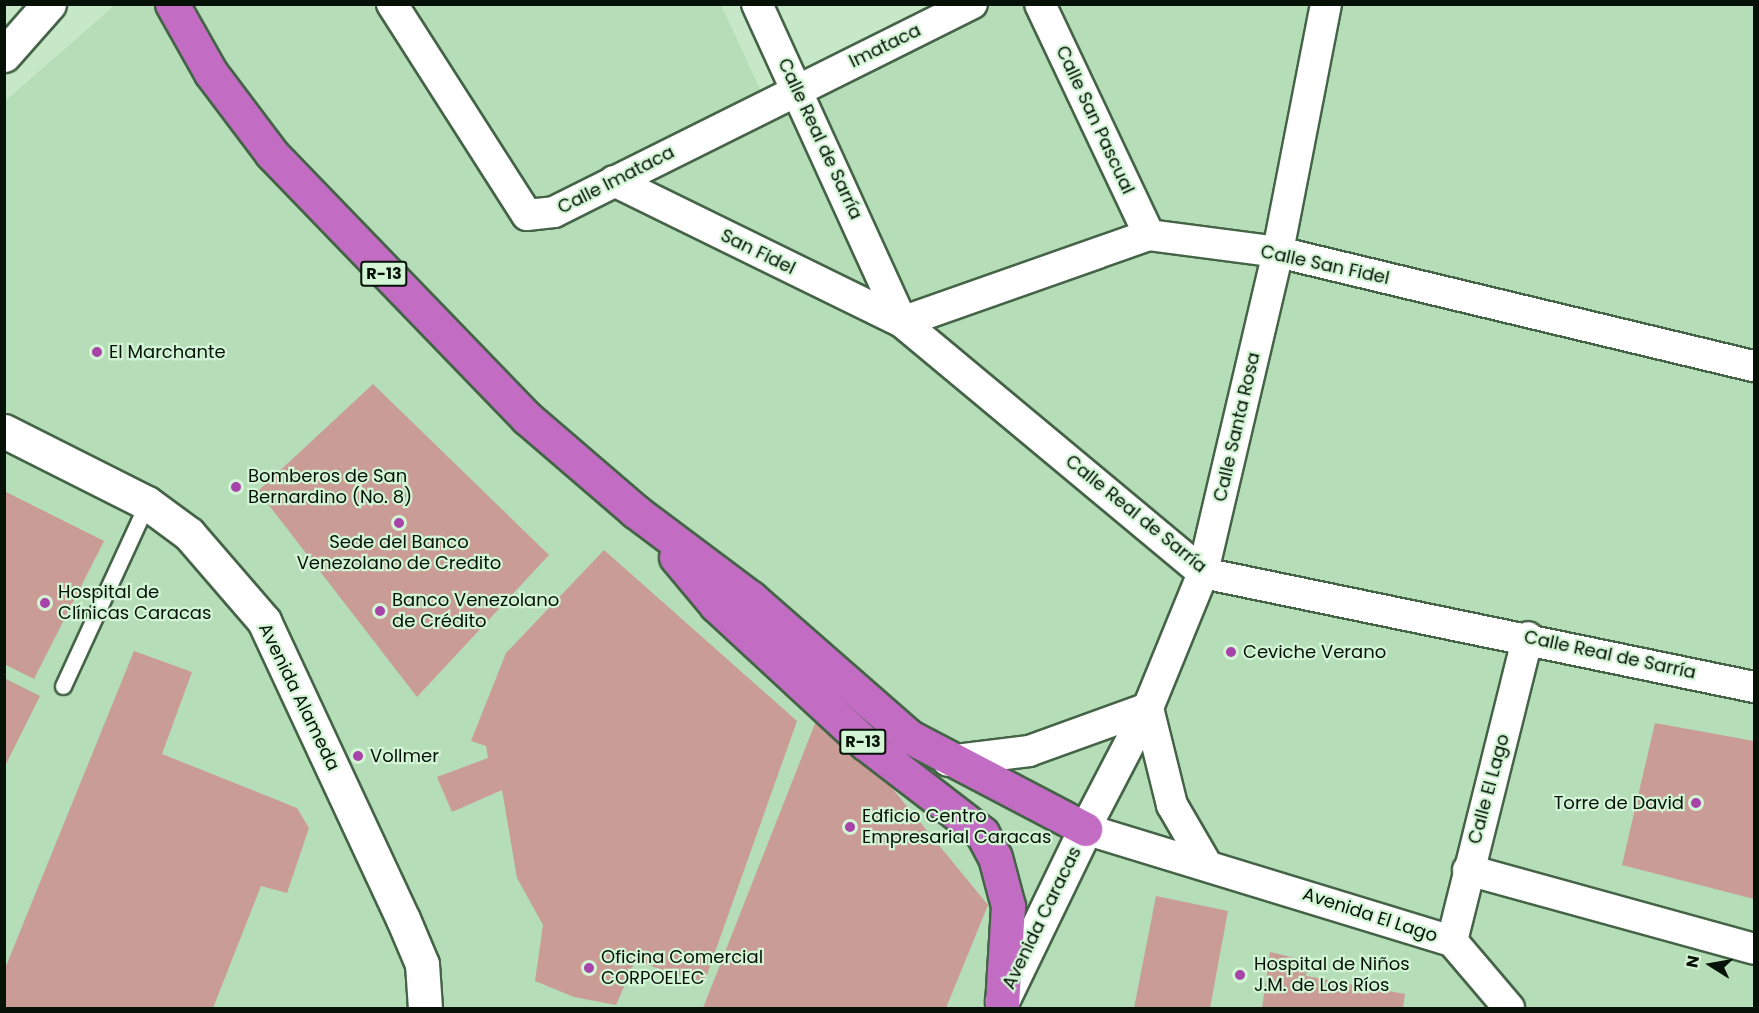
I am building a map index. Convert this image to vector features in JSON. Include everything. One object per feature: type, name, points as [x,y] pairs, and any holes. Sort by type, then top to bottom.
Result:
[{"type":"highway","name":"R-13","points":[[172,4],[241,115],[334,222],[527,418],[635,511],[751,598],[910,737],[948,760],[1085,829]]},
{"type":"highway","name":"R-13","points":[[635,511],[716,605],[772,660],[865,743],[981,833],[995,857],[1008,906],[1000,1006]]},
{"type":"main road","points":[[4,55],[50,4]]},
{"type":"main road","name":"Avenida Alameda","points":[[4,431],[147,503],[189,534],[264,621],[404,919],[422,964],[425,1008]]},
{"type":"main road","name":"Avenida Caracas","points":[[1000,1006],[1085,829]]},
{"type":"street","name":"Calle Imataca","points":[[392,4],[526,215],[554,212],[798,88]]},
{"type":"street","name":"Calle Real de Sarría","points":[[757,4],[798,88],[902,322],[1203,573],[1528,637],[1755,687]]},
{"type":"street","name":"Imataca","points":[[798,88],[972,4]]},
{"type":"street","name":"Calle San Pascual","points":[[1040,4],[1149,235]]},
{"type":"street","name":"Calle Santa Rosa","points":[[1085,829],[1148,708],[1203,573],[1278,252],[1326,4]]},
{"type":"street","name":"San Fidel","points":[[614,182],[902,322]]},
{"type":"street","name":"Calle San Fidel","points":[[902,322],[1149,235],[1278,252],[1755,366]]},
{"type":"street","name":"Calle El Lago","points":[[1452,941],[1467,870],[1528,637]]},
{"type":"street","points":[[948,760],[1029,751],[1148,708],[1172,805],[1205,862]]},
{"type":"street","name":"Avenida El Lago","points":[[1085,829],[1205,862],[1452,941],[1509,1008]]},
{"type":"street","points":[[1467,870],[1755,949]]},
{"type":"lane","points":[[63,686],[147,503]]},
{"type":"shaded area","points":[[115,5],[721,5],[767,104],[975,5],[1754,5],[1754,1008],[5,1008],[5,101]]},
{"type":"building","name":"Sede del Banco Venezolano de Credito","points":[[373,384],[549,555],[417,697],[258,491]]},
{"type":"building","name":"Hospital de Clínicas Caracas","points":[[4,491],[104,541],[34,679],[4,664]]},
{"type":"building","points":[[604,550],[797,721],[704,983],[635,961],[616,1005],[574,997],[535,981],[543,925],[517,878],[502,790],[452,812],[437,777],[488,758],[486,746],[471,741],[506,653]]},
{"type":"building","points":[[134,651],[192,672],[162,754],[297,808],[309,828],[287,893],[261,886],[213,1008],[4,1008],[4,971]]},
{"type":"building","points":[[4,678],[40,696],[4,768]]},
{"type":"building","name":"Edficio Centro Empresarial Caracas","points":[[816,721],[860,749],[988,905],[946,1008],[703,1008]]},
{"type":"building","name":"Torre de David","points":[[1655,723],[1754,741],[1754,899],[1622,865]]},
{"type":"building","points":[[1156,896],[1228,911],[1210,1008],[1134,1008]]},
{"type":"building","points":[[1270,952],[1308,961],[1306,976],[1405,994],[1403,1008],[1262,1008]]},
{"type":"place","name":"El Marchante","points":[[97,352]]},
{"type":"place","name":"Bomberos de San Bernardino (No. 8)","points":[[236,487]]},
{"type":"place","name":"Sede del Banco Venezolano de Credito","points":[[399,523]]},
{"type":"place","name":"Hospital de Clínicas Caracas","points":[[45,603]]},
{"type":"place","name":"Banco Venezolano de Crédito","points":[[380,611]]},
{"type":"place","name":"Ceviche Verano","points":[[1231,652]]},
{"type":"place","name":"Vollmer","points":[[358,756]]},
{"type":"place","name":"Torre de David","points":[[1696,803]]},
{"type":"place","name":"Edficio Centro Empresarial Caracas","points":[[850,827]]},
{"type":"place","name":"Oficina Comercial CORPOELEC","points":[[589,968]]},
{"type":"place","name":"Hospital de Niños J.M. de Los Ríos","points":[[1240,975]]}]
